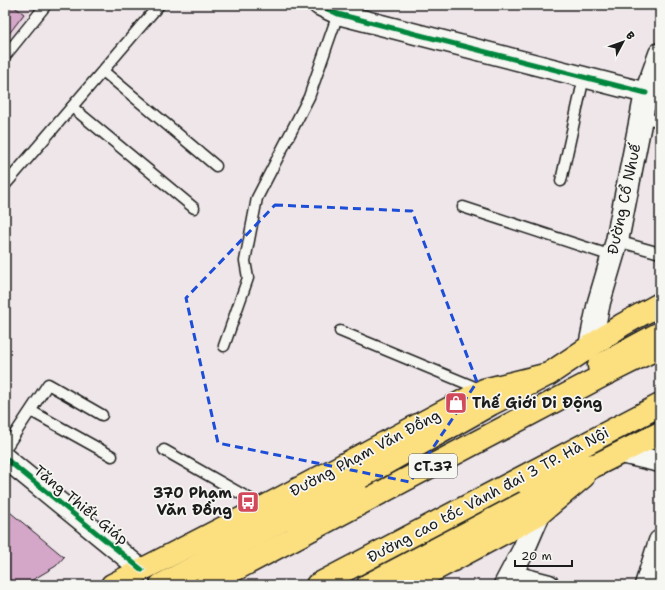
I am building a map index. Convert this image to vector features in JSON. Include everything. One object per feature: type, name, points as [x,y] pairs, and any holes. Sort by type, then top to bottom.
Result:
[{"type":"main road","name":"Đường Cổ Nhuế","points":[[590,346],[599,302],[651,119],[646,93],[660,54]]},
{"type":"main road","name":"Đường Phạm Văn Đồng","points":[[112,585],[264,507],[484,390],[549,374],[622,325],[660,304]]},
{"type":"main road","name":"Đường Phạm Văn Đồng","points":[[181,585],[660,333]]},
{"type":"main road","name":"CT.37","points":[[206,585],[602,376],[660,347]]},
{"type":"main road","points":[[161,585],[318,502],[491,404],[549,374]]},
{"type":"main road","name":"Đường cao tốc Vành đai 3 TP. Hà Nội","points":[[317,585],[660,405]]},
{"type":"main road","points":[[368,585],[660,433]]},
{"type":"main road","points":[[406,585],[539,514],[598,464]]},
{"type":"main road","points":[[332,585],[538,476],[598,464]]},
{"type":"main road","points":[[508,580],[523,551],[539,514]]},
{"type":"street","points":[[319,5],[338,14],[646,93]]},
{"type":"street","points":[[621,453],[660,462]]},
{"type":"street","name":"Tăng Thiết Giáp","points":[[5,458],[142,570]]},
{"type":"street","points":[[645,585],[659,541],[660,542]]},
{"type":"street","points":[[508,580],[549,585]]},
{"type":"lane","points":[[5,56],[46,5]]},
{"type":"lane","points":[[5,185],[160,5]]},
{"type":"lane","points":[[224,346],[248,278],[246,261],[257,198],[309,97],[338,14]]},
{"type":"lane","points":[[103,71],[216,166]]},
{"type":"lane","points":[[561,181],[584,77]]},
{"type":"lane","points":[[72,107],[194,208]]},
{"type":"lane","points":[[463,207],[614,248],[660,253]]},
{"type":"lane","points":[[340,331],[484,390]]},
{"type":"lane","points":[[5,449],[48,384],[102,415]]},
{"type":"lane","points":[[31,411],[112,456]]},
{"type":"lane","points":[[164,450],[264,507]]},
{"type":"highlighted area","points":[[275,205],[412,211],[477,382],[410,482],[218,443],[186,298]]},
{"type":"shaded area","points":[[5,5],[34,5],[5,48]]},
{"type":"building","points":[[5,5],[12,5],[24,14],[5,39]]},
{"type":"building","points":[[5,508],[64,557],[56,566],[24,585],[5,585]]},
{"type":"cycle path","points":[[319,5],[338,14],[646,93]]},
{"type":"cycle path","points":[[5,458],[142,570]]},
{"type":"place","name":"Thế Giới Di Động","points":[[456,403]]},
{"type":"place","name":"370 Phạm Văn Đồng","points":[[248,502]]}]
